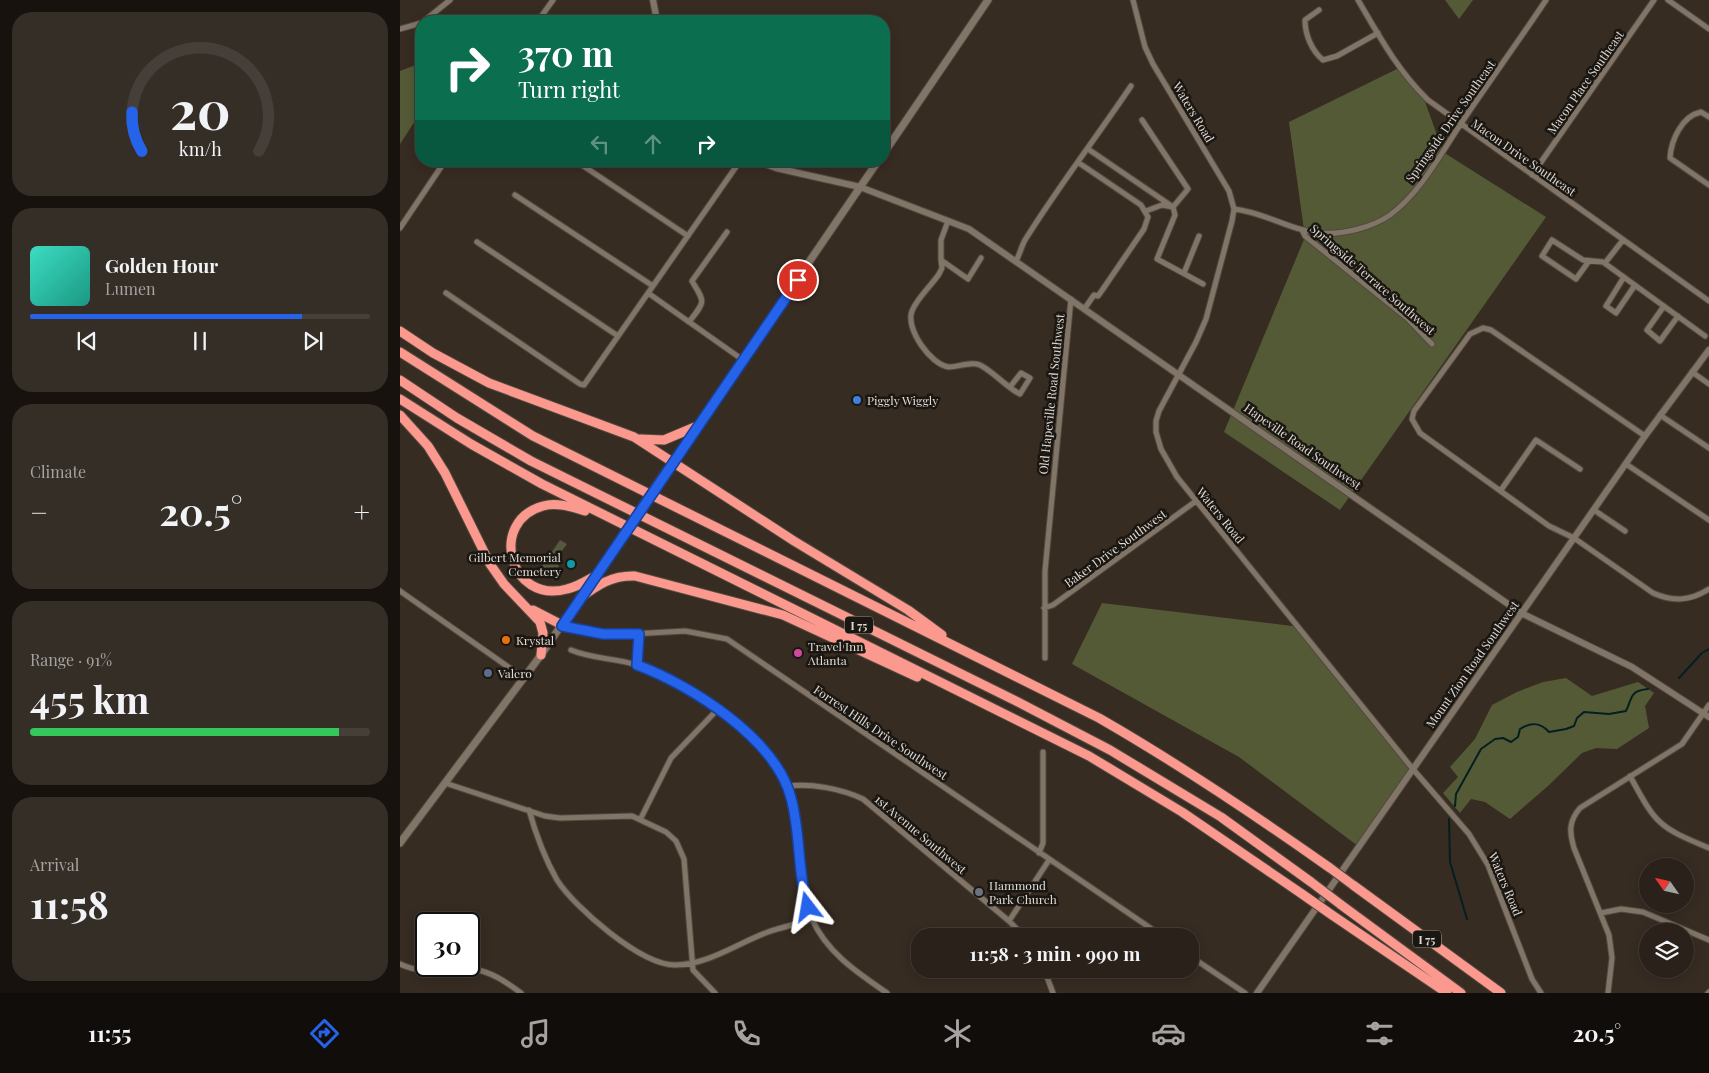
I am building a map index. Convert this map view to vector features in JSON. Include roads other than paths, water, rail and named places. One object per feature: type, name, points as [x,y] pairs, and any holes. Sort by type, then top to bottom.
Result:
[{"type":"highway","points":[[400,331],[434,354],[489,384],[634,437],[647,440],[664,440],[695,428]]},
{"type":"highway","name":"I 75","points":[[400,352],[533,436],[952,643],[1099,718],[1170,759],[1239,803],[1501,993]]},
{"type":"highway","name":"I 75","points":[[400,380],[457,418],[539,466],[1016,701],[1110,750],[1221,817],[1461,993]]},
{"type":"highway","points":[[400,399],[506,464],[602,515],[1089,756],[1144,788],[1447,993]]},
{"type":"highway","points":[[400,415],[423,440],[441,466],[490,564],[504,584],[526,606],[542,627],[544,639],[541,655]]},
{"type":"highway","points":[[634,437],[788,537],[908,610],[952,643]]},
{"type":"highway","points":[[595,576],[569,589],[552,592],[535,588],[517,571],[511,554],[511,545],[519,522],[530,512],[544,506],[560,505],[602,515]]},
{"type":"highway","points":[[580,598],[602,582],[625,576],[742,603],[783,615],[934,685],[982,702]]},
{"type":"highway","points":[[526,606],[562,626]]},
{"type":"main road","points":[[890,144],[988,0]]},
{"type":"main road","points":[[400,843],[562,626],[874,167]]},
{"type":"street","points":[[432,15],[450,0]]},
{"type":"street","points":[[542,15],[553,0]]},
{"type":"street","points":[[653,0],[656,15]]},
{"type":"street","name":"Waters Road","points":[[1133,0],[1145,47],[1229,191],[1234,209],[1206,318],[1159,411],[1156,432],[1169,465],[1412,768],[1469,834],[1481,852],[1514,929],[1532,979],[1541,993]]},
{"type":"street","name":"Macon Drive Southeast","points":[[1358,0],[1408,80],[1428,100],[1709,300]]},
{"type":"street","name":"Springside Drive Southeast","points":[[1234,209],[1243,210],[1302,230],[1322,234],[1340,233],[1366,226],[1390,215],[1423,180],[1546,0]]},
{"type":"street","name":"Macon Place Southeast","points":[[1532,175],[1654,0]]},
{"type":"street","points":[[1668,0],[1709,29]]},
{"type":"street","points":[[1319,10],[1305,20],[1305,30],[1316,54],[1323,60],[1337,56],[1378,33]]},
{"type":"street","points":[[400,29],[415,24]]},
{"type":"street","points":[[1016,261],[1023,243],[1131,86]]},
{"type":"street","points":[[1709,117],[1702,112],[1692,114],[1680,128],[1670,146],[1670,158],[1709,185]]},
{"type":"street","points":[[1142,120],[1188,189],[1172,208]]},
{"type":"street","points":[[1088,149],[1172,208],[1175,215],[1157,259],[1203,284]]},
{"type":"street","points":[[1079,163],[1141,204],[1148,217],[1144,229],[1104,289],[1098,296],[1094,295],[1084,308]]},
{"type":"street","points":[[400,228],[441,167]]},
{"type":"street","points":[[585,167],[688,236]]},
{"type":"street","points":[[446,293],[584,385],[736,167]]},
{"type":"street","name":"Old Hapeville Road Southwest","points":[[773,167],[860,187],[969,229],[1072,299],[1048,534],[1044,608],[1045,658]]},
{"type":"street","points":[[515,194],[653,286]]},
{"type":"street","points":[[1146,211],[1162,205],[1172,208]]},
{"type":"street","points":[[948,221],[941,240],[942,268],[911,314],[911,323],[926,353],[948,367],[980,365],[1010,387]]},
{"type":"street","name":"Springside Terrace Southwest","points":[[1302,230],[1305,236],[1407,318],[1432,344]]},
{"type":"street","points":[[689,322],[703,302],[702,295],[692,281],[726,232]]},
{"type":"street","points":[[1184,273],[1199,236]]},
{"type":"street","points":[[1588,261],[1576,279],[1542,256],[1552,240],[1582,260],[1605,263],[1705,336]]},
{"type":"street","points":[[1605,263],[1623,240]]},
{"type":"street","points":[[477,242],[618,336]]},
{"type":"street","points":[[942,260],[968,279],[981,258]]},
{"type":"street","points":[[1624,278],[1606,306],[1616,313],[1635,285]]},
{"type":"street","points":[[648,293],[744,360]]},
{"type":"street","name":"Hapeville Road Southwest","points":[[1072,299],[1521,613],[1632,667],[1706,715]]},
{"type":"street","points":[[1664,306],[1647,330],[1660,340],[1678,316]]},
{"type":"street","points":[[1645,436],[1491,330],[1476,330],[1470,334],[1414,411],[1412,419],[1420,433],[1549,526],[1574,538],[1653,593],[1664,598],[1677,600],[1689,599],[1709,589]]},
{"type":"street","name":"Mount Zion Road Southwest","points":[[1257,993],[1645,436],[1709,350]]},
{"type":"street","points":[[1692,372],[1709,384]]},
{"type":"street","points":[[1660,415],[1709,448]]},
{"type":"street","points":[[1501,490],[1536,440],[1580,469]]},
{"type":"street","points":[[1626,464],[1709,520]]},
{"type":"street","name":"Baker Drive Southwest","points":[[1044,608],[1054,605],[1196,501]]},
{"type":"street","points":[[1594,510],[1625,531]]},
{"type":"street","points":[[400,591],[524,678]]},
{"type":"street","name":"Forrest Hills Drive Southwest","points":[[562,626],[600,634],[685,631],[727,639],[1150,928]]},
{"type":"street","points":[[637,665],[639,634]]},
{"type":"street","points":[[571,650],[585,656],[637,665],[678,683],[717,710],[762,746],[788,786],[797,822],[804,895],[812,919],[824,940],[840,958],[887,993]]},
{"type":"street","points":[[1608,993],[1612,958],[1609,935],[1574,848],[1570,834],[1570,824],[1580,808],[1682,744],[1706,715],[1709,705]]},
{"type":"street","points":[[641,818],[671,758],[717,710]]},
{"type":"street","points":[[1040,853],[1043,843],[1043,752]]},
{"type":"street","points":[[1630,776],[1650,813],[1658,822],[1678,836],[1709,848]]},
{"type":"street","points":[[445,784],[560,818],[624,815],[641,818],[666,832],[676,840],[682,851],[691,963],[697,976],[715,993]]},
{"type":"street","name":"1st Avenue Southwest","points":[[788,786],[798,785],[845,792],[863,799],[1016,928]]},
{"type":"street","points":[[529,810],[543,854],[558,882],[579,906],[618,939],[633,949],[664,964],[691,963],[768,932],[812,919]]},
{"type":"street","points":[[1009,921],[1049,860]]},
{"type":"street","points":[[1601,913],[1622,909],[1642,912],[1709,940]]},
{"type":"street","points":[[1199,962],[1245,993]]},
{"type":"street","points":[[400,964],[413,969],[431,972],[458,968],[486,972],[500,978],[521,993]]},
{"type":"street","points":[[1048,978],[1054,993]]},
{"type":"waterway","points":[[1679,678],[1702,653],[1709,649]]},
{"type":"waterway","points":[[1455,806],[1456,794],[1481,749],[1495,739],[1503,738],[1511,742],[1518,737],[1520,729],[1532,724],[1542,726],[1549,732],[1566,729],[1574,726],[1577,718],[1584,712],[1609,714],[1626,711],[1632,696],[1638,691],[1648,689]]},
{"type":"waterway","points":[[1449,819],[1450,862],[1467,919]]},
{"type":"place","name":"Piggly Wiggly","points":[[857,400]]},
{"type":"place","name":"Gilbert Memorial Cemetery","points":[[571,564]]},
{"type":"place","name":"Krystal","points":[[506,640]]},
{"type":"place","name":"Travel Inn Atlanta","points":[[798,653]]},
{"type":"place","name":"Valero","points":[[488,673]]},
{"type":"place","name":"Hammond Park Church","points":[[979,892]]}]
